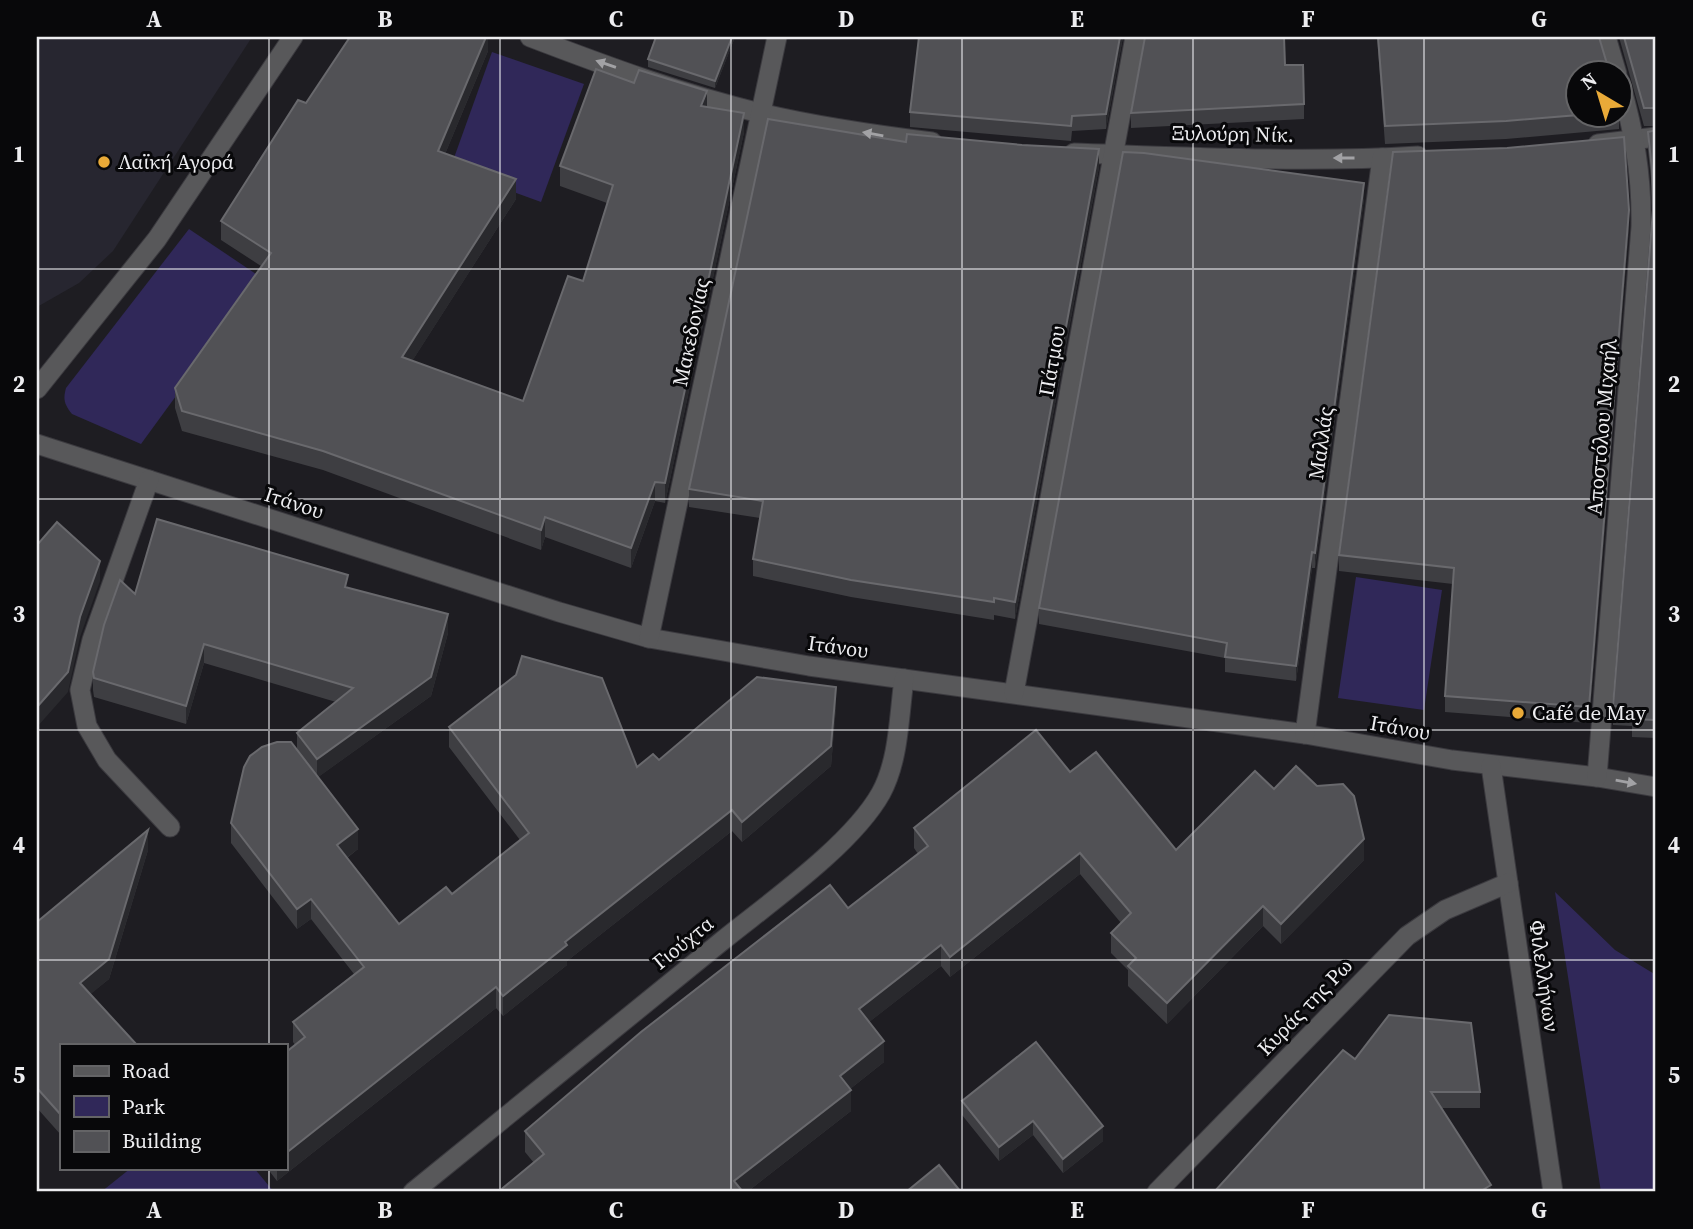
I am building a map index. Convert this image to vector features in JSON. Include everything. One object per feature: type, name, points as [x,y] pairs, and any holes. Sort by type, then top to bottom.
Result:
[{"type":"street","points":[[37,389],[157,239],[293,37]]},
{"type":"street","points":[[530,37],[671,86],[761,113],[891,137],[956,144]]},
{"type":"street","name":"Μακεδονίας","points":[[649,638],[777,37]]},
{"type":"street","name":"Πάτμου","points":[[1014,693],[1135,37]]},
{"type":"street","points":[[1606,37],[1613,60]]},
{"type":"street","name":"Αποστόλου Μιχαήλ","points":[[1597,777],[1641,227],[1641,180],[1632,130]]},
{"type":"street","points":[[1575,146],[1656,137]]},
{"type":"street","name":"Ξυλούρη Νίκ.","points":[[1055,152],[1194,158],[1382,158],[1437,155]]},
{"type":"street","name":"Μαλλάς","points":[[1304,734],[1382,158]]},
{"type":"street","name":"Ιτάνου","points":[[37,444],[559,612],[649,638],[797,664],[1304,734],[1491,766],[1597,777],[1656,787]]},
{"type":"street","points":[[149,480],[92,640],[80,690],[87,726],[107,760],[170,827]]},
{"type":"street","name":"Γιούχτα","points":[[413,1192],[825,856],[862,819],[882,791],[888,774],[904,679]]},
{"type":"street","name":"Φιλελλήνων","points":[[1491,766],[1553,1192]]},
{"type":"street","name":"Κυράς της Ρω","points":[[1157,1192],[1407,936],[1445,909],[1508,883]]},
{"type":"shaded area","name":"Λαϊκή Αγορά","points":[[37,37],[252,37],[113,251],[79,283],[37,307]]},
{"type":"green space","points":[[492,52],[584,84],[541,202],[450,169]]},
{"type":"green space","points":[[189,229],[262,278],[141,444],[72,414],[65,401],[65,392]]},
{"type":"green space","points":[[1356,577],[1442,590],[1424,710],[1338,698]]},
{"type":"green space","points":[[1555,892],[1615,950],[1656,975],[1656,1192],[1601,1192]]},
{"type":"green space","points":[[128,1170],[256,1170],[274,1192],[101,1192]]},
{"type":"building","points":[[350,37],[486,37],[438,151],[516,179],[402,357],[523,401],[568,276],[583,281],[613,185],[560,166],[596,69],[634,83],[639,70],[707,91],[701,106],[744,113],[665,483],[655,482],[631,548],[545,517],[541,530],[323,451],[182,411],[175,388],[271,253],[221,221],[298,100],[306,103]]},
{"type":"building","points":[[656,37],[732,37],[715,81],[648,59]]},
{"type":"building","points":[[919,37],[1120,37],[1106,114],[1072,116],[1071,126],[910,112]]},
{"type":"building","points":[[1145,37],[1284,37],[1285,65],[1303,65],[1304,104],[1131,113]]},
{"type":"building","points":[[1378,37],[1599,37],[1606,60],[1564,60],[1564,116],[1385,126]]},
{"type":"building","points":[[1624,37],[1656,37],[1656,108],[1644,108],[1634,72],[1634,60],[1630,60]]},
{"type":"building","points":[[768,119],[906,142],[907,134],[1099,149],[1015,602],[994,598],[994,602],[851,580],[753,559],[763,501],[689,489]]},
{"type":"building","points":[[1656,130],[1656,720],[1632,719],[1633,708],[1613,706],[1653,210],[1648,132]]},
{"type":"building","points":[[1624,137],[1629,210],[1589,707],[1445,696],[1454,568],[1339,555],[1393,152],[1507,148]]},
{"type":"building","points":[[1123,152],[1364,183],[1315,553],[1312,552],[1296,666],[1225,657],[1227,643],[1039,608]]},
{"type":"building","points":[[157,519],[348,575],[345,587],[448,614],[431,677],[317,759],[297,733],[353,688],[204,644],[186,706],[94,678],[104,625],[120,580],[135,594]]},
{"type":"building","points":[[57,522],[100,561],[80,617],[68,672],[37,707],[37,545]]},
{"type":"building","points":[[522,656],[602,678],[637,767],[653,754],[659,760],[757,677],[836,687],[831,746],[742,822],[732,810],[565,942],[567,945],[503,996],[496,987],[287,1152],[287,1051],[305,1037],[293,1022],[364,967],[311,899],[297,909],[231,823],[244,767],[250,756],[262,747],[277,742],[291,742],[358,829],[337,845],[399,924],[446,887],[452,894],[529,833],[449,727],[516,675]]},
{"type":"building","points":[[1036,730],[1070,772],[1096,752],[1176,850],[1255,771],[1274,789],[1296,766],[1317,786],[1343,784],[1354,796],[1364,839],[1281,924],[1263,906],[1167,1003],[1128,966],[1136,958],[1111,933],[1131,913],[1080,853],[950,957],[941,945],[859,1009],[884,1041],[840,1076],[851,1090],[734,1181],[743,1192],[498,1192],[544,1154],[525,1131],[641,1032],[830,885],[848,908],[928,846],[914,828]]},
{"type":"building","points":[[148,830],[109,959],[80,983],[136,1044],[60,1044],[60,1114],[37,1088],[37,922]]},
{"type":"building","points":[[1389,1015],[1471,1023],[1480,1092],[1431,1092],[1491,1185],[1479,1192],[1214,1192],[1343,1050],[1355,1059]]},
{"type":"building","points":[[1036,1042],[1103,1126],[1063,1159],[1033,1121],[999,1147],[962,1101]]},
{"type":"building","points":[[939,1165],[961,1192],[906,1192]]},
{"type":"place","name":"Λαϊκή Αγορά","points":[[104,162]]},
{"type":"place","name":"Café de May","points":[[1518,713]]}]
